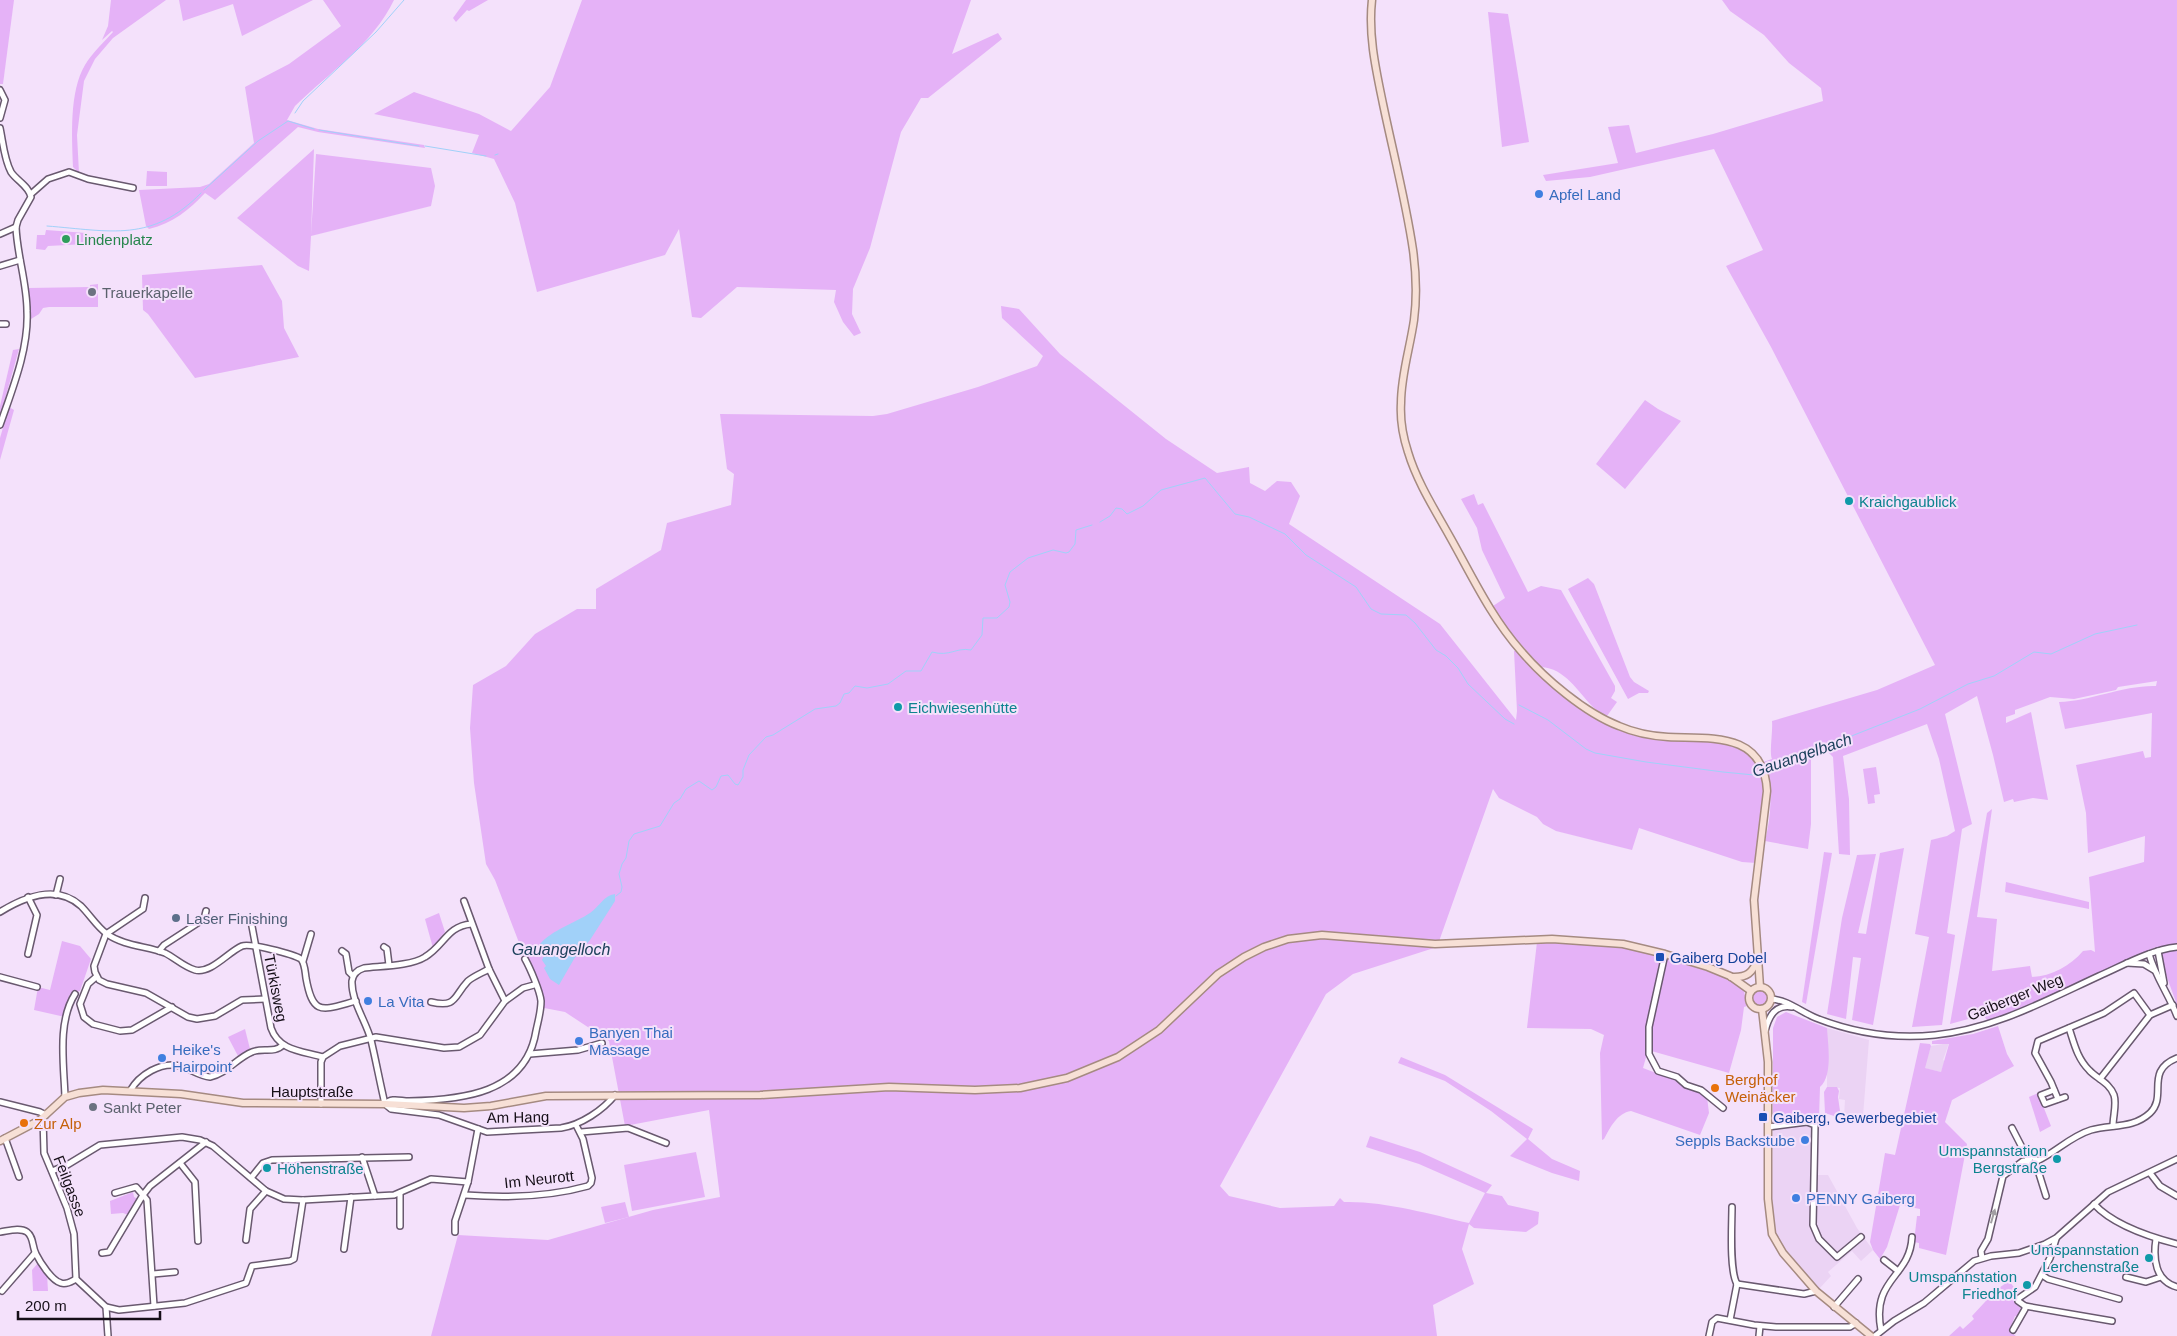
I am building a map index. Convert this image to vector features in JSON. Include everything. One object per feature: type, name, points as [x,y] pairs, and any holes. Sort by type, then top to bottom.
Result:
[{"type":"main road","points":[[1372,0],[1374,59],[1413,250],[1416,305],[1400,406],[1403,434],[1411,461],[1440,518],[1496,618],[1521,651],[1551,680],[1590,710],[1618,726],[1650,735],[1713,737],[1729,740],[1743,747],[1758,761],[1766,779],[1767,791],[1754,900],[1760,987]]},
{"type":"main road","name":"Hauptstraße","points":[[65,1097],[95,1090],[181,1094],[243,1103],[384,1104],[477,1108],[540,1097],[760,1095],[889,1087],[1000,1089],[1042,1084],[1067,1078],[1118,1057],[1168,1022],[1218,974],[1244,957],[1264,947],[1304,937],[1340,935],[1453,944],[1569,939],[1623,944],[1696,963],[1730,976],[1751,991]]},
{"type":"main road","points":[[1730,976],[1741,977],[1750,974],[1759,957]]},
{"type":"main road","points":[[1760,987],[1768,990],[1771,999],[1768,1006],[1762,1009],[1754,1008],[1750,1003],[1749,997],[1751,991],[1760,987]]},
{"type":"main road","points":[[1762,1009],[1768,1072],[1769,1219],[1775,1240],[1816,1291],[1873,1336]]},
{"type":"main road","points":[[2,1139],[45,1117],[65,1097]]},
{"type":"street","points":[[0,90],[4,100],[0,117]]},
{"type":"street","points":[[0,128],[11,172],[31,195]]},
{"type":"street","points":[[0,426],[14,383],[26,331],[27,309],[16,227],[31,195],[48,180],[68,172],[88,179],[133,188]]},
{"type":"street","points":[[0,234],[16,227]]},
{"type":"street","points":[[0,266],[20,260]]},
{"type":"street","points":[[56,895],[60,879]]},
{"type":"street","points":[[0,912],[28,897],[56,895],[79,905],[106,934],[124,942],[159,951],[198,970],[208,968],[243,946],[296,956],[303,961]]},
{"type":"street","points":[[28,897],[36,915],[28,954]]},
{"type":"street","points":[[96,977],[95,963],[106,934],[143,909],[146,898]]},
{"type":"street","points":[[464,901],[489,969],[505,1001]]},
{"type":"street","points":[[159,951],[164,945],[204,919],[206,911]]},
{"type":"street","name":"Türkisweg","points":[[251,921],[272,1031],[283,1045]]},
{"type":"street","points":[[471,924],[457,926],[437,948],[420,960],[360,969],[354,976],[352,984],[356,1001],[370,1038],[384,1104],[392,1100],[452,1099],[477,1093],[505,1081],[517,1071],[530,1054],[535,1039],[540,1007],[539,995],[525,959]]},
{"type":"street","points":[[311,934],[303,961],[310,996],[314,1004],[326,1008],[356,1001]]},
{"type":"street","points":[[384,947],[389,965]]},
{"type":"street","name":"Gaiberger Weg","points":[[1771,999],[1782,1000],[1795,1008],[1833,1024],[1872,1034],[1904,1036],[1946,1034],[1971,1029],[2012,1015],[2127,963],[2158,951],[2177,947]]},
{"type":"street","points":[[342,951],[346,954],[349,972],[354,976]]},
{"type":"street","points":[[2158,951],[2165,988]]},
{"type":"street","points":[[1666,954],[1650,1020],[1650,1058],[1658,1071],[1676,1077],[1688,1086],[1702,1090],[1723,1108]]},
{"type":"street","points":[[2149,954],[2177,1016]]},
{"type":"street","points":[[2127,963],[2144,964],[2155,970]]},
{"type":"street","points":[[431,1002],[443,1005],[452,1002],[468,981],[489,969]]},
{"type":"street","points":[[0,977],[37,987]]},
{"type":"street","points":[[96,977],[88,984],[80,1004],[84,1017],[93,1024],[120,1031],[132,1030],[172,1008]]},
{"type":"street","points":[[96,977],[107,984],[151,995],[188,1017],[204,1019],[214,1016],[242,1000],[265,1000]]},
{"type":"street","points":[[321,1104],[321,1066],[323,1057],[340,1046],[370,1038],[384,1037],[444,1048],[460,1047],[480,1034],[505,1001],[523,988],[534,985]]},
{"type":"street","points":[[2058,1099],[2035,1053],[2035,1046],[2042,1038],[2104,1013],[2134,993],[2150,1016]]},
{"type":"street","points":[[65,1097],[66,1019],[69,1005],[75,994]]},
{"type":"street","points":[[2100,1079],[2150,1016],[2172,1005]]},
{"type":"street","points":[[1765,1031],[1773,1012],[1788,1006],[1795,1008]]},
{"type":"street","points":[[2068,1028],[2077,1053],[2090,1072],[2108,1085],[2114,1096],[2113,1126]]},
{"type":"street","points":[[530,1054],[578,1050],[602,1044]]},
{"type":"street","points":[[130,1092],[135,1083],[146,1074],[167,1066],[180,1066],[210,1077],[219,1074],[251,1052],[276,1050],[283,1045],[296,1051],[323,1057]]},
{"type":"street","points":[[2012,1128],[2030,1166],[2084,1132],[2132,1124],[2150,1113],[2156,1103],[2159,1072],[2166,1064],[2177,1058]]},
{"type":"street","points":[[2054,1090],[2041,1095],[2045,1104],[2065,1097]]},
{"type":"street","name":"Am Hang","points":[[384,1104],[391,1109],[440,1116],[490,1132],[561,1128],[576,1125],[605,1106],[616,1095]]},
{"type":"street","points":[[0,1102],[45,1117]]},
{"type":"street","name":"Feilgasse","points":[[45,1117],[44,1153],[67,1208],[74,1234],[76,1279]]},
{"type":"street","points":[[1768,1127],[1807,1122],[1815,1125],[1813,1225],[1816,1234],[1837,1258],[1861,1237]]},
{"type":"street","name":"Im Neurott","points":[[465,1195],[522,1196],[588,1186],[592,1178],[581,1132],[576,1125]]},
{"type":"street","points":[[581,1132],[628,1128],[666,1143]]},
{"type":"street","points":[[455,1232],[455,1221],[465,1195],[478,1129]]},
{"type":"street","points":[[52,1171],[67,1165],[95,1147],[106,1144],[182,1137],[206,1142],[220,1150],[266,1191],[284,1199],[303,1200],[400,1193],[431,1179],[468,1182]]},
{"type":"street","points":[[2,1139],[18,1177]]},
{"type":"street","points":[[102,1253],[109,1252],[150,1186],[206,1142]]},
{"type":"street","points":[[362,1157],[375,1196]]},
{"type":"street","points":[[250,1178],[263,1163],[269,1160],[409,1157]]},
{"type":"street","points":[[1873,1336],[1920,1306],[1951,1282],[1968,1265],[1982,1258],[2019,1253],[2045,1244],[2056,1238],[2110,1191],[2177,1159]]},
{"type":"street","points":[[1982,1258],[1981,1251],[1988,1239],[2002,1179],[2005,1174],[2023,1161],[2028,1160]]},
{"type":"street","points":[[180,1163],[195,1182],[198,1241]]},
{"type":"street","points":[[2036,1163],[2046,1196]]},
{"type":"street","points":[[2150,1173],[2160,1186],[2177,1196]]},
{"type":"street","points":[[115,1193],[136,1187],[147,1200],[154,1306]]},
{"type":"street","points":[[246,1240],[250,1209],[266,1191]]},
{"type":"street","points":[[400,1193],[400,1226]]},
{"type":"street","points":[[344,1249],[351,1197]]},
{"type":"street","points":[[0,1232],[26,1231],[32,1238],[35,1253],[56,1281],[66,1283],[76,1279],[106,1307],[119,1310],[185,1303],[244,1284],[249,1278],[252,1266],[294,1259],[303,1200]]},
{"type":"street","points":[[2094,1204],[2128,1227],[2156,1239],[2177,1244]]},
{"type":"street","points":[[1730,1320],[1737,1284],[1733,1258],[1732,1206]]},
{"type":"street","points":[[1881,1330],[1878,1313],[1880,1302],[1888,1283],[1898,1271],[1909,1251],[1912,1237]]},
{"type":"street","points":[[2056,1238],[2042,1275],[2034,1289],[2019,1297],[2019,1302],[2025,1306],[2112,1321]]},
{"type":"street","points":[[2156,1239],[2156,1267],[2161,1277],[2169,1284],[2177,1287]]},
{"type":"street","points":[[2,1291],[35,1253]]},
{"type":"street","points":[[1884,1260],[1898,1271]]},
{"type":"street","points":[[153,1274],[175,1272]]},
{"type":"street","points":[[2042,1275],[2048,1279],[2119,1298]]},
{"type":"street","points":[[2126,1277],[2146,1282],[2161,1277]]},
{"type":"street","points":[[1834,1307],[1858,1279]]},
{"type":"street","points":[[1737,1284],[1804,1294],[1816,1291]]},
{"type":"street","points":[[2013,1330],[2025,1306]]},
{"type":"street","points":[[106,1307],[108,1336]]},
{"type":"street","points":[[1708,1336],[1714,1320],[1720,1318],[1760,1326],[1850,1327],[1856,1322]]},
{"type":"street","points":[[1759,1336],[1760,1326]]},
{"type":"shaded area","points":[[0,0],[14,0],[3,84],[0,84]]},
{"type":"shaded area","points":[[111,0],[166,0],[113,38],[95,59],[84,81],[77,135],[79,173],[73,167],[72,128],[76,88],[85,65],[113,32],[102,40],[108,26]]},
{"type":"shaded area","points":[[179,0],[313,0],[242,36],[233,4],[183,21]]},
{"type":"shaded area","points":[[323,0],[394,0],[385,16],[363,44],[295,106],[287,120],[318,129],[424,145],[425,148],[318,132],[298,127],[215,200],[205,193],[180,215],[166,223],[149,229],[146,226],[139,190],[200,187],[209,184],[254,143],[245,87],[289,64],[341,26]]},
{"type":"shaded area","points":[[466,0],[488,0],[469,11],[467,10],[456,22],[453,18]]},
{"type":"shaded area","points":[[582,0],[971,0],[952,54],[998,33],[1002,39],[928,98],[921,98],[901,132],[870,248],[853,289],[852,314],[861,333],[854,336],[843,322],[834,302],[836,290],[737,287],[701,318],[692,317],[679,229],[665,255],[537,292],[515,203],[494,159],[472,153],[479,135],[374,114],[414,92],[479,114],[511,131],[550,87]]},
{"type":"shaded area","points":[[1722,0],[2177,0],[2177,1005],[2156,947],[2011,1013],[1987,1020],[1983,1015],[1950,1024],[1987,813],[1992,809],[1977,917],[1997,919],[1992,971],[2030,966],[2032,977],[2047,975],[2072,961],[2083,951],[2091,950],[2095,952],[2089,877],[2144,862],[2145,836],[2088,853],[2086,813],[2076,765],[2143,751],[2145,758],[2151,757],[2152,713],[2065,729],[2059,702],[2144,686],[2156,686],[2157,681],[2118,687],[2116,690],[2074,699],[2050,697],[2015,710],[2015,714],[2006,717],[2006,723],[2031,712],[2048,800],[2033,798],[2014,802],[2013,799],[2004,802],[1977,696],[1945,714],[1972,824],[1962,829],[1947,933],[1955,935],[1942,1025],[1912,1027],[1929,937],[1915,934],[1931,840],[1947,836],[1955,831],[1939,759],[1927,724],[1843,756],[1849,799],[1850,855],[1839,854],[1833,757],[1824,748],[1811,758],[1811,824],[1808,849],[1765,841],[1769,820],[1770,792],[1763,762],[1772,759],[1772,721],[1877,690],[1935,665],[1771,347],[1726,266],[1763,250],[1714,149],[1590,177],[1546,181],[1543,175],[1618,163],[1608,127],[1629,125],[1636,153],[1713,134],[1823,101],[1821,88],[1789,63],[1764,35],[1730,11]]},
{"type":"shaded area","points":[[1488,12],[1508,14],[1529,142],[1502,147]]},
{"type":"shaded area","points":[[314,149],[311,235],[316,154],[431,168],[435,186],[431,206],[311,236],[309,271],[298,266],[237,218]]},
{"type":"shaded area","points":[[147,171],[167,172],[167,186],[146,186]]},
{"type":"shaded area","name":"Lindenplatz","points":[[46,230],[86,233],[86,244],[48,246],[45,250],[36,249],[37,235],[45,235]]},
{"type":"shaded area","points":[[262,265],[282,301],[284,328],[299,357],[195,378],[148,314],[143,310],[142,275]]},
{"type":"shaded area","points":[[98,284],[98,307],[43,308],[39,314],[31,319],[28,288],[90,287],[90,285]]},
{"type":"shaded area","points":[[1001,306],[1019,309],[1060,354],[1166,439],[1217,473],[1249,467],[1250,483],[1265,491],[1277,481],[1291,482],[1300,496],[1289,524],[1440,624],[1516,720],[1514,651],[1517,651],[1583,709],[1614,727],[1646,737],[1712,742],[1728,745],[1742,751],[1754,760],[1761,773],[1764,792],[1756,863],[1742,862],[1639,828],[1632,850],[1556,831],[1543,824],[1537,817],[1499,798],[1493,789],[1437,947],[1353,974],[1326,994],[1220,1186],[1229,1196],[1280,1208],[1334,1206],[1340,1198],[1344,1202],[1391,1206],[1469,1223],[1485,1193],[1419,1164],[1366,1147],[1370,1136],[1420,1152],[1492,1185],[1486,1193],[1502,1196],[1508,1205],[1539,1212],[1538,1224],[1526,1232],[1474,1228],[1469,1224],[1462,1249],[1474,1284],[1433,1305],[1437,1336],[431,1336],[458,1235],[548,1240],[653,1210],[720,1197],[709,1110],[625,1126],[609,1041],[565,1012],[539,1007],[532,978],[523,953],[495,880],[486,864],[474,783],[470,728],[473,685],[506,666],[535,634],[577,609],[596,609],[596,589],[661,550],[667,523],[731,505],[734,474],[727,469],[720,414],[873,416],[887,414],[978,387],[1037,366],[1043,356],[1002,318]]},
{"type":"shaded area","points":[[19,349],[0,417],[0,406],[13,350]]},
{"type":"shaded area","points":[[1645,400],[1681,421],[1625,489],[1596,464]]},
{"type":"shaded area","points":[[9,407],[14,410],[0,460],[0,438]]},
{"type":"shaded area","points":[[1474,494],[1478,505],[1483,503],[1528,592],[1541,586],[1561,590],[1615,686],[1615,691],[1611,698],[1617,702],[1607,716],[1593,707],[1564,676],[1550,668],[1541,667],[1502,623],[1493,606],[1505,598],[1482,550],[1477,528],[1461,499]]},
{"type":"shaded area","points":[[1588,578],[1594,584],[1630,677],[1634,682],[1649,691],[1648,693],[1639,693],[1628,699],[1568,589]]},
{"type":"shaded area","points":[[1876,767],[1880,794],[1874,795],[1875,803],[1868,804],[1863,769]]},
{"type":"shaded area","points":[[1904,848],[1873,1025],[1852,1020],[1861,958],[1853,957],[1846,1019],[1827,1014],[1842,918],[1857,855],[1876,854],[1858,933],[1866,934],[1880,853]]},
{"type":"shaded area","points":[[1824,852],[1832,853],[1806,1004],[1802,1002]]},
{"type":"shaded area","points":[[2006,882],[2089,902],[2089,909],[2005,892]]},
{"type":"shaded area","points":[[439,913],[445,932],[433,948],[425,919]]},
{"type":"shaded area","points":[[62,941],[80,946],[91,959],[80,991],[70,994],[65,1017],[34,1010],[38,987],[50,990]]},
{"type":"shaded area","points":[[1537,942],[1580,942],[1635,949],[1714,973],[1726,978],[1744,991],[1747,1006],[1744,1007],[1741,1030],[1729,1073],[1648,1050],[1643,1068],[1695,1088],[1707,1097],[1709,1113],[1700,1135],[1631,1111],[1618,1118],[1602,1140],[1600,1053],[1604,1035],[1591,1029],[1527,1028]]},
{"type":"shaded area","points":[[1757,990],[1763,990],[1768,995],[1766,1004],[1757,1006],[1752,1001],[1752,995]]},
{"type":"shaded area","points":[[1786,1012],[1827,1028],[1828,1068],[1827,1075],[1820,1087],[1819,1118],[1782,1122],[1773,1113],[1773,1028],[1777,1017]]},
{"type":"shaded area","points":[[1998,1026],[2007,1054],[2014,1066],[1952,1100],[1945,1122],[1967,1144],[1946,1255],[1919,1248],[1919,1243],[1914,1242],[1917,1216],[1920,1216],[1920,1209],[1900,1205],[1887,1247],[1880,1259],[1870,1242],[1885,1153],[1895,1155],[1920,1043],[1930,1044],[1931,1046],[1925,1068],[1941,1072],[1949,1044],[1932,1044],[1932,1041],[1973,1034]]},
{"type":"shaded area","points":[[1827,1028],[1869,1040],[1863,1116],[1844,1117],[1845,1100],[1839,1099],[1840,1088],[1827,1087]]},
{"type":"shaded area","points":[[245,1029],[250,1049],[238,1056],[228,1037]]},
{"type":"shaded area","points":[[1949,1043],[1941,1072],[1924,1068],[1931,1046]]},
{"type":"shaded area","points":[[1401,1057],[1445,1075],[1533,1129],[1528,1139],[1552,1159],[1580,1171],[1579,1181],[1552,1173],[1510,1156],[1527,1139],[1491,1111],[1445,1081],[1398,1063]]},
{"type":"shaded area","points":[[1827,1087],[1837,1087],[1839,1091],[1840,1111],[1834,1116],[1825,1113],[1824,1092]]},
{"type":"shaded area","points":[[2038,1093],[2051,1126],[2040,1132],[2029,1097]]},
{"type":"shaded area","points":[[1817,1122],[1818,1175],[1828,1175],[1857,1228],[1873,1250],[1861,1261],[1852,1251],[1828,1272],[1831,1276],[1819,1289],[1783,1246],[1776,1234],[1772,1205],[1773,1128]]},
{"type":"shaded area","points":[[696,1152],[705,1197],[632,1211],[624,1165]]},
{"type":"shaded area","points":[[133,1192],[134,1197],[138,1199],[128,1215],[123,1213],[111,1214],[110,1201]]},
{"type":"shaded area","points":[[625,1202],[629,1217],[605,1223],[601,1207]]},
{"type":"shaded area","points":[[38,1263],[47,1274],[48,1291],[33,1291],[32,1270]]},
{"type":"shaded area","points":[[2009,1281],[2017,1291],[2014,1301],[2022,1310],[2019,1317],[2015,1316],[2009,1331],[2016,1336],[1949,1336],[1960,1326],[1963,1329],[1974,1319],[1972,1316],[1996,1290]]},
{"type":"water","name":"Gauangelloch","points":[[615,894],[615,901],[590,940],[574,959],[559,985],[550,979],[544,968],[546,966],[542,960],[545,954],[540,949],[540,944],[557,931],[590,913],[604,899]]},
{"type":"waterway","points":[[295,113],[303,101],[376,32],[404,0]]},
{"type":"waterway","points":[[204,190],[258,141],[288,121],[314,129]]},
{"type":"waterway","points":[[319,130],[419,146]]},
{"type":"waterway","points":[[425,146],[486,156]]},
{"type":"waterway","points":[[47,226],[111,231],[148,227],[165,220],[183,209],[201,193]]},
{"type":"waterway","name":"Gauangelbach","points":[[1100,522],[1110,516],[1116,508],[1122,509],[1127,514],[1143,506],[1161,490],[1205,478],[1235,514],[1249,517],[1285,534],[1306,555],[1356,587],[1371,609],[1381,614],[1406,615],[1415,623],[1436,650],[1446,656],[1458,668],[1468,684],[1505,719],[1514,724]]},
{"type":"waterway","name":"Gauangelbach","points":[[616,896],[621,892],[622,887],[619,874],[626,858],[629,841],[634,834],[660,826],[674,803],[680,799],[686,789],[699,781],[712,790],[716,787],[721,776],[728,775],[738,785],[743,777],[743,770],[749,755],[766,737],[773,735],[815,709],[836,706],[840,703],[844,694],[849,693],[855,686],[867,688],[888,684],[906,671],[921,671],[932,652],[944,653],[966,649],[971,650],[982,635],[983,618],[997,618],[1009,607],[1010,602],[1005,585],[1010,572],[1028,558],[1053,550],[1069,552],[1075,544],[1076,530],[1092,525]]},
{"type":"waterway","name":"Gauangelbach","points":[[1765,768],[1782,758],[1797,760],[1814,754],[1854,735],[1920,709],[1968,684],[1994,676],[2034,652],[2051,654],[2095,634],[2137,625]]},
{"type":"waterway","name":"Gauangelbach","points":[[1519,705],[1548,720],[1586,749],[1595,753],[1723,772],[1754,775],[1760,771]]},
{"type":"place","name":"Apfel Land","points":[[1539,194]]},
{"type":"place","name":"Lindenplatz","points":[[66,239]]},
{"type":"place","name":"Trauerkapelle","points":[[92,292]]},
{"type":"place","name":"Kraichgaublick","points":[[1849,501]]},
{"type":"place","name":"Eichwiesenhütte","points":[[898,707]]},
{"type":"place","name":"Laser Finishing","points":[[176,918]]},
{"type":"place","name":"Gaiberg Dobel","points":[[1660,957]]},
{"type":"place","name":"La Vita","points":[[368,1001]]},
{"type":"place","name":"Banyen Thai Massage","points":[[579,1041]]},
{"type":"place","name":"Heike's Hairpoint","points":[[162,1058]]},
{"type":"place","name":"Berghof Weinäcker","points":[[1715,1088]]},
{"type":"place","name":"Sankt Peter","points":[[93,1107]]},
{"type":"place","name":"Gaiberg, Gewerbegebiet","points":[[1763,1117]]},
{"type":"place","name":"Zur Alp","points":[[24,1123]]},
{"type":"place","name":"Seppls Backstube","points":[[1805,1140]]},
{"type":"place","name":"Umspannstation Bergstraße","points":[[2057,1159]]},
{"type":"place","name":"Höhenstraße","points":[[267,1168]]},
{"type":"place","name":"PENNY Gaiberg","points":[[1796,1198]]},
{"type":"place","name":"Umspannstation Lerchenstraße","points":[[2149,1258]]},
{"type":"place","name":"Umspannstation Friedhof","points":[[2027,1285]]}]
